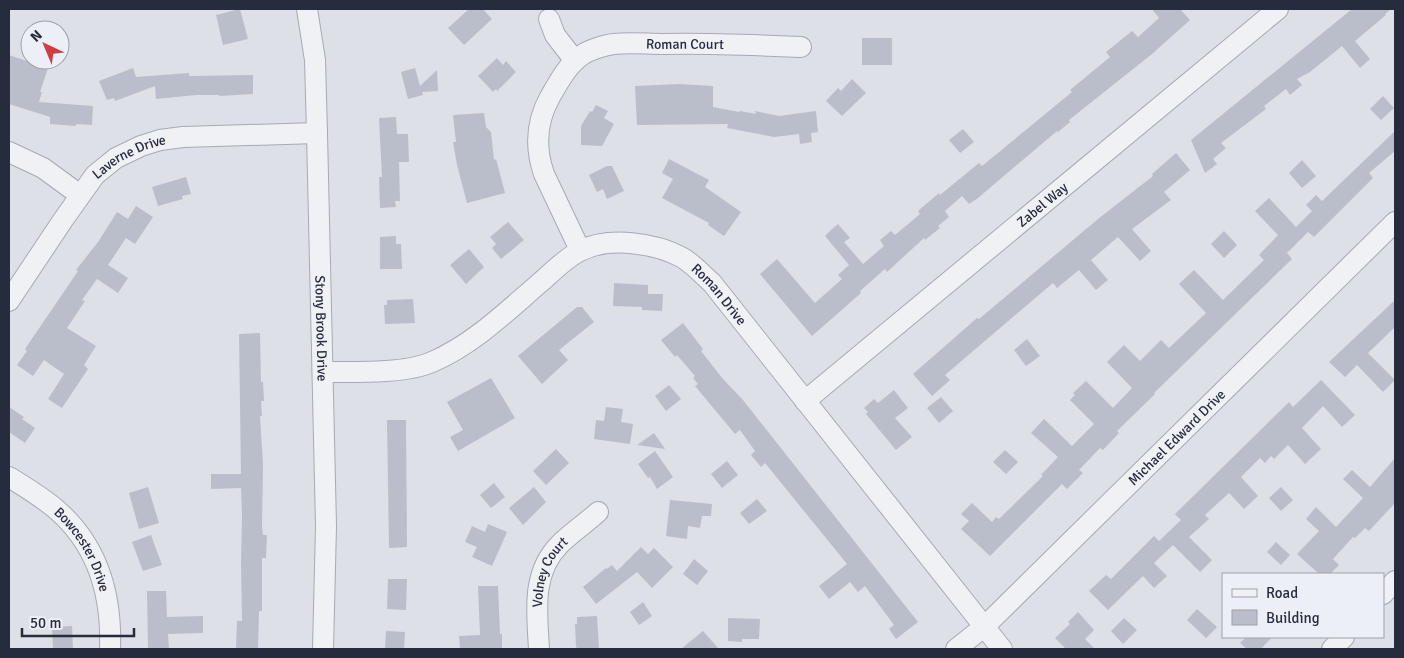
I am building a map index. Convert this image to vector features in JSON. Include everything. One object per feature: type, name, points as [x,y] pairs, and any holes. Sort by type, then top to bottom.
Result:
[{"type":"street","name":"Stony Brook Drive","points":[[307,9],[315,60],[318,133],[326,526],[323,649]]},
{"type":"street","name":"Zabel Way","points":[[805,401],[1278,9]]},
{"type":"street","points":[[549,19],[555,36],[575,61]]},
{"type":"street","name":"Roman Court","points":[[580,250],[544,174],[537,145],[539,126],[547,102],[558,83],[582,54],[613,44],[703,43],[801,47]]},
{"type":"street","name":"Laverne Drive","points":[[9,301],[95,175],[107,164],[129,151],[160,140],[184,137],[318,133]]},
{"type":"street","points":[[9,152],[43,168],[80,195]]},
{"type":"street","name":"Michael Edward Drive","points":[[956,649],[984,626],[1395,222]]},
{"type":"street","name":"Roman Drive","points":[[323,372],[380,371],[415,367],[430,363],[448,355],[493,323],[580,250],[601,244],[640,244],[660,248],[684,259],[712,283],[1002,649]]},
{"type":"street","name":"Bowcester Drive","points":[[9,477],[56,509],[78,532],[88,546],[105,586],[108,604],[110,649]]},
{"type":"street","name":"Volney Court","points":[[539,649],[537,593],[545,564],[561,543],[598,512]]},
{"type":"street","points":[[1384,593],[1395,581]]},
{"type":"street","points":[[1332,649],[1343,638]]},
{"type":"building","points":[[240,9],[248,39],[223,45],[216,15]]},
{"type":"building","points":[[469,9],[483,9],[492,19],[464,45],[448,28]]},
{"type":"building","points":[[1152,9],[1180,9],[1190,20],[1152,54],[1069,120],[1070,122],[978,198],[969,204],[962,196],[945,211],[949,217],[938,226],[940,228],[925,240],[924,238],[887,272],[885,269],[812,336],[760,274],[777,259],[815,303],[842,279],[838,275],[849,265],[825,236],[838,224],[850,238],[844,242],[863,264],[884,246],[880,240],[891,231],[895,235],[920,214],[918,211],[939,193],[940,195],[979,163],[982,166],[1072,92],[1070,90],[1110,57],[1106,52],[1132,31],[1138,37],[1159,18]]},
{"type":"building","points":[[1352,9],[1391,9],[1355,41],[1370,59],[1360,68],[1342,46],[1310,72],[1297,79],[1302,85],[1290,95],[1286,89],[1264,106],[1266,109],[1221,143],[1226,148],[1213,159],[1217,164],[1205,173],[1191,140]]},
{"type":"building","points":[[862,38],[892,38],[892,65],[862,65]]},
{"type":"building","points":[[9,55],[20,59],[20,70],[47,70],[40,92],[42,92],[39,102],[93,106],[92,125],[50,124],[50,117],[9,104]]},
{"type":"building","points":[[497,58],[503,65],[506,61],[516,72],[497,91],[496,89],[493,92],[478,76]]},
{"type":"building","points":[[133,68],[136,77],[189,73],[189,76],[253,75],[253,94],[196,95],[156,99],[155,86],[115,101],[114,98],[107,100],[99,81]]},
{"type":"building","points":[[415,68],[420,86],[437,70],[438,91],[422,92],[423,95],[408,99],[401,72]]},
{"type":"building","points":[[852,79],[866,93],[842,116],[826,101],[838,88],[841,91]]},
{"type":"building","points":[[679,84],[713,86],[713,107],[756,114],[755,111],[779,116],[816,111],[818,132],[811,133],[812,142],[800,144],[799,134],[774,137],[727,128],[728,124],[637,125],[635,86]]},
{"type":"building","points":[[1383,96],[1394,108],[1381,120],[1370,109]]},
{"type":"building","points":[[596,105],[608,111],[604,118],[614,124],[602,146],[581,145],[581,126]]},
{"type":"building","points":[[484,113],[486,127],[491,132],[494,160],[496,159],[505,193],[467,203],[453,142],[456,142],[453,115]]},
{"type":"building","points":[[396,117],[397,134],[408,134],[409,162],[399,162],[400,201],[395,201],[396,207],[380,208],[379,177],[382,177],[379,118]]},
{"type":"building","points":[[963,129],[974,142],[960,153],[949,140]]},
{"type":"building","points":[[1395,131],[1395,151],[1369,173],[1373,178],[1314,237],[1308,232],[1287,253],[1292,259],[1154,393],[1117,431],[1119,433],[1103,450],[1100,448],[1079,470],[1083,473],[1067,489],[1062,484],[990,556],[961,529],[969,521],[961,514],[972,503],[992,522],[996,517],[999,519],[1043,476],[1041,475],[1058,457],[1031,433],[1044,419],[1072,446],[1094,424],[1070,400],[1075,395],[1073,393],[1086,381],[1113,408],[1132,388],[1107,362],[1124,345],[1140,361],[1161,340],[1169,348],[1206,313],[1179,284],[1194,270],[1223,300],[1264,260],[1259,255],[1278,235],[1255,211],[1269,198],[1296,227],[1312,211],[1306,205],[1316,195],[1322,201]]},
{"type":"building","points":[[1176,153],[1190,170],[1164,192],[1171,200],[1132,229],[1151,251],[1140,261],[1118,237],[1091,260],[1108,280],[1096,290],[1079,270],[1057,288],[1053,283],[945,375],[950,380],[932,396],[913,374],[977,318],[979,319],[1098,219],[1153,176],[1152,174]]},
{"type":"building","points":[[669,159],[709,180],[705,187],[741,212],[724,236],[708,225],[709,223],[662,198],[673,179],[662,173]]},
{"type":"building","points":[[1302,160],[1316,176],[1302,188],[1289,173]]},
{"type":"building","points":[[607,166],[612,166],[624,191],[607,199],[603,189],[597,192],[589,175]]},
{"type":"building","points":[[186,177],[191,194],[182,196],[183,199],[158,206],[152,187]]},
{"type":"building","points":[[136,206],[153,217],[135,244],[126,238],[108,265],[128,278],[118,293],[97,279],[82,300],[85,301],[67,328],[96,346],[84,365],[88,369],[62,408],[48,399],[64,374],[44,360],[33,376],[17,365],[27,351],[25,349],[78,271],[76,270],[98,242],[117,212],[128,219]]},
{"type":"building","points":[[508,222],[524,240],[501,259],[492,248],[496,244],[490,237]]},
{"type":"building","points":[[1224,231],[1237,245],[1224,258],[1211,244]]},
{"type":"building","points":[[396,236],[396,244],[401,244],[402,269],[380,269],[380,237]]},
{"type":"building","points":[[469,249],[484,267],[466,284],[450,265]]},
{"type":"building","points":[[614,283],[648,285],[648,294],[663,294],[662,311],[642,310],[642,307],[613,306]]},
{"type":"building","points":[[413,299],[415,323],[385,324],[384,305],[387,305],[387,300]]},
{"type":"building","points":[[1395,300],[1395,327],[1368,353],[1395,380],[1383,392],[1357,365],[1345,377],[1329,362]]},
{"type":"building","points":[[577,307],[582,307],[594,322],[559,350],[568,360],[542,384],[518,356]]},
{"type":"building","points":[[683,323],[703,349],[701,351],[723,379],[743,400],[918,622],[896,639],[889,629],[894,625],[865,586],[858,592],[850,582],[829,599],[819,586],[847,564],[765,463],[761,467],[751,455],[755,451],[740,430],[735,434],[695,386],[698,384],[693,378],[695,376],[661,340]]},
{"type":"building","points":[[260,333],[261,382],[263,382],[264,401],[261,401],[262,416],[260,416],[263,464],[262,527],[263,535],[267,535],[266,558],[262,558],[262,611],[259,611],[258,649],[236,649],[237,621],[242,621],[241,488],[211,489],[211,474],[241,474],[239,334]]},
{"type":"building","points":[[1027,339],[1040,356],[1026,366],[1014,350]]},
{"type":"building","points":[[491,378],[515,418],[458,451],[450,437],[463,430],[447,402]]},
{"type":"building","points":[[1321,380],[1355,415],[1342,427],[1323,406],[1302,428],[1321,449],[1305,464],[1288,445],[1274,459],[1271,456],[1265,463],[1260,458],[1241,477],[1258,496],[1244,509],[1229,493],[1205,515],[1209,519],[1189,537],[1212,560],[1200,572],[1173,545],[1154,563],[1167,576],[1154,588],[1143,576],[1108,610],[1089,591],[1106,575],[1111,579],[1154,536],[1159,541],[1181,520],[1175,514],[1289,402],[1293,407]]},
{"type":"building","points":[[669,385],[681,399],[666,411],[655,396]]},
{"type":"building","points":[[894,390],[908,408],[895,418],[912,437],[896,450],[866,414],[868,412],[864,408],[874,399],[878,403]]},
{"type":"building","points":[[941,397],[953,411],[939,423],[927,408]]},
{"type":"building","points":[[9,407],[24,417],[22,419],[35,428],[25,443],[9,432]]},
{"type":"building","points":[[606,407],[623,409],[621,422],[633,424],[630,444],[594,439],[596,420],[604,421]]},
{"type":"building","points":[[387,420],[406,420],[407,547],[389,548]]},
{"type":"building","points":[[654,433],[665,449],[637,445]]},
{"type":"building","points":[[556,449],[569,463],[546,485],[533,471]]},
{"type":"building","points":[[1005,450],[1018,462],[1006,474],[993,462]]},
{"type":"building","points":[[655,451],[673,477],[657,489],[650,477],[648,478],[638,464]]},
{"type":"building","points":[[1395,458],[1395,503],[1369,531],[1365,528],[1355,538],[1353,537],[1333,559],[1339,565],[1331,573],[1318,573],[1297,554],[1319,531],[1306,519],[1316,507],[1336,527],[1363,498],[1343,479],[1352,470],[1370,487]]},
{"type":"building","points":[[727,461],[738,475],[722,488],[711,474]]},
{"type":"building","points":[[494,483],[505,497],[491,508],[480,495]]},
{"type":"building","points":[[148,487],[159,523],[139,529],[129,493]]},
{"type":"building","points":[[534,487],[546,502],[523,525],[509,508]]},
{"type":"building","points":[[1281,487],[1293,500],[1281,511],[1269,498]]},
{"type":"building","points":[[757,499],[767,511],[749,524],[740,513]]},
{"type":"building","points":[[670,500],[712,504],[711,516],[702,516],[700,528],[688,526],[687,539],[666,536]]},
{"type":"building","points":[[488,524],[507,532],[492,566],[472,557],[477,547],[465,542],[472,526],[485,532]]},
{"type":"building","points":[[151,535],[162,565],[143,571],[132,542]]},
{"type":"building","points":[[1276,542],[1290,555],[1281,565],[1267,552]]},
{"type":"building","points":[[641,547],[648,554],[654,548],[673,567],[652,588],[637,572],[596,604],[583,587],[612,565],[617,571]]},
{"type":"building","points":[[694,559],[708,571],[697,585],[683,574]]},
{"type":"building","points":[[388,579],[407,579],[406,610],[387,609]]},
{"type":"building","points":[[478,586],[498,586],[502,649],[460,649],[459,636],[480,635]]},
{"type":"building","points":[[147,591],[166,591],[167,617],[203,616],[203,633],[168,634],[169,649],[148,649]]},
{"type":"building","points":[[643,602],[652,616],[639,625],[630,612]]},
{"type":"building","points":[[1197,609],[1217,627],[1206,638],[1187,620]]},
{"type":"building","points":[[1078,612],[1094,630],[1085,639],[1095,649],[1066,649],[1055,638],[1070,624],[1068,622]]},
{"type":"building","points":[[597,616],[599,649],[578,649],[576,647],[575,624],[577,624],[577,617]]},
{"type":"building","points":[[728,618],[760,619],[759,639],[742,639],[742,642],[728,641]]},
{"type":"building","points":[[1124,618],[1137,630],[1123,644],[1111,631]]},
{"type":"building","points":[[72,626],[73,649],[53,649],[52,627]]},
{"type":"building","points":[[386,631],[405,632],[404,649],[385,649]]},
{"type":"building","points":[[703,631],[719,649],[681,649]]},
{"type":"building","points":[[1245,638],[1271,638],[1261,649],[1247,649],[1240,643]]}]
